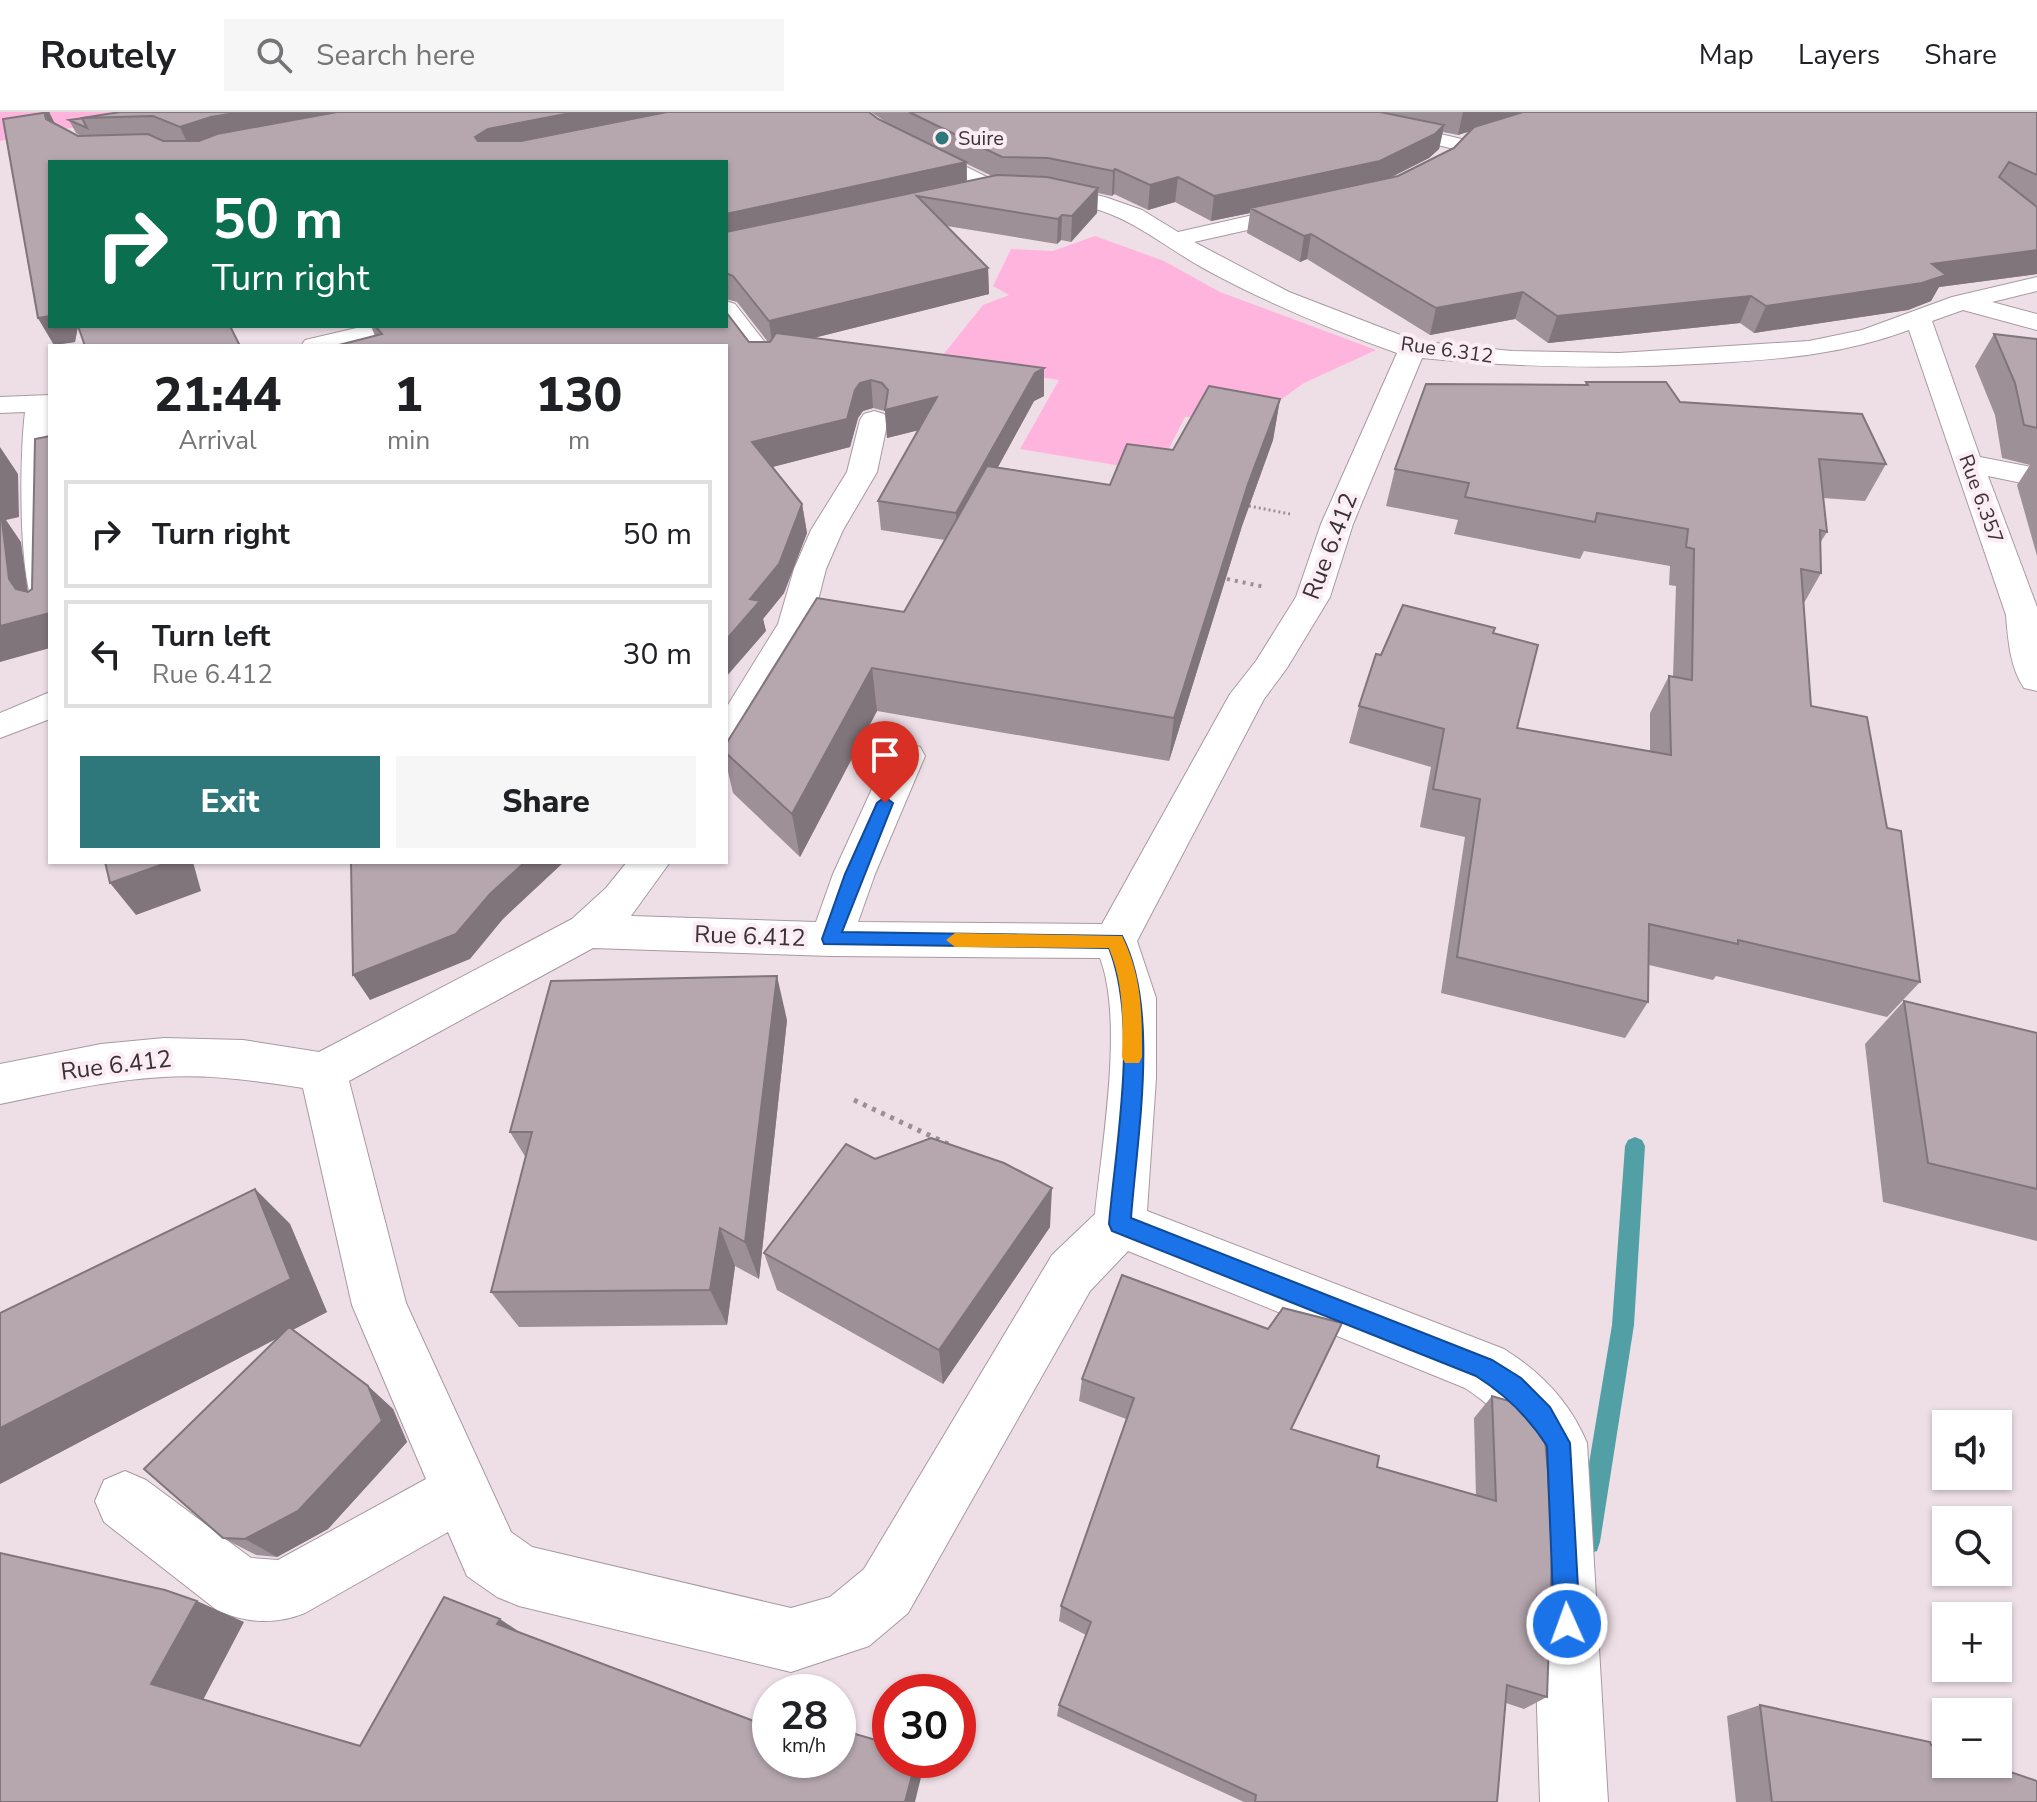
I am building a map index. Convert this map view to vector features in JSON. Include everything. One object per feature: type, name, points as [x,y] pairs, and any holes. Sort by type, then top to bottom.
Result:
[{"type":"street","name":"Rue 6.312","points":[[852,112],[889,136],[997,190],[1047,192],[1097,202],[1134,215],[1173,240],[1280,297],[1412,349],[1511,359],[1663,360],[1809,349],[1869,336],[1961,302],[2037,284]]},
{"type":"street","points":[[1371,125],[1467,142],[1439,165]]},
{"type":"street","points":[[966,197],[997,190]]},
{"type":"street","points":[[1173,240],[1334,205]]},
{"type":"street","points":[[1961,302],[2037,322]]},
{"type":"street","points":[[728,312],[764,360]]},
{"type":"street","name":"Rue 6.357","points":[[1919,320],[2023,615],[2027,649],[2037,680]]},
{"type":"street","points":[[326,344],[393,333]]},
{"type":"street","name":"Rue 6.412","points":[[0,1084],[101,1064],[164,1057],[243,1059],[323,1072],[587,931],[831,939],[1115,941],[1248,694],[1269,668],[1313,597],[1337,524],[1412,349]]},
{"type":"street","points":[[0,405],[45,404],[34,446],[24,528],[48,602]]},
{"type":"street","points":[[728,736],[795,624],[827,530],[862,472],[874,420]]},
{"type":"street","points":[[1968,463],[2037,477]]},
{"type":"street","points":[[0,726],[48,705]]},
{"type":"street","points":[[831,939],[854,874],[906,756]]},
{"type":"street","points":[[587,931],[613,910],[633,888],[648,864]]},
{"type":"street","points":[[323,1072],[379,1305],[489,1554],[519,1575],[791,1640],[847,1624],[886,1591],[1071,1273],[1120,1224],[1132,1078],[1133,998],[1127,971],[1115,941]]},
{"type":"street","points":[[1120,1224],[1484,1368],[1513,1386],[1541,1416],[1558,1443],[1574,1802]]},
{"type":"street","points":[[125,1501],[240,1589],[283,1591],[461,1492]]},
{"type":"path","points":[[854,1100],[961,1150]]},
{"type":"shaded area","points":[[0,112],[185,112],[29,134],[0,141]]},
{"type":"shaded area","points":[[1095,236],[1164,261],[1220,292],[1376,350],[1304,383],[1260,415],[1185,417],[1157,472],[1020,449],[1059,380],[938,361],[983,305],[1009,295],[993,286],[1011,249],[1053,251]]},
{"type":"building","points":[[49,112],[45,115],[46,119],[78,136],[148,134],[163,141],[199,141],[217,134],[337,112],[576,112],[488,129],[475,137],[478,141],[521,141],[667,112],[869,112],[966,162],[728,214],[728,160],[48,160],[48,316],[38,318],[3,119]]},
{"type":"building","points":[[120,112],[241,112],[180,127],[153,116],[82,118]]},
{"type":"building","points":[[909,112],[1380,112],[1444,125],[1435,134],[1380,161],[1214,196],[1178,177],[1150,185],[1115,169],[1048,158],[1002,157]]},
{"type":"building","points":[[1523,112],[2037,112],[2037,175],[2009,162],[1999,177],[2037,207],[2037,250],[1932,264],[1946,275],[1922,283],[1766,306],[1751,296],[1557,316],[1523,292],[1436,308],[1311,234],[1304,236],[1250,208],[1398,176],[1454,148],[1474,127]]},
{"type":"building","points":[[82,118],[87,128],[69,120]]},
{"type":"building","points":[[997,175],[1047,177],[1098,188],[1072,216],[1062,215],[1058,219],[917,196],[988,268],[769,321],[728,274],[728,232]]},
{"type":"building","points":[[728,315],[749,342],[770,342],[776,333],[1044,368],[1035,373],[956,513],[878,501],[937,397],[885,410],[888,390],[882,383],[871,380],[860,383],[855,390],[847,419],[752,442],[802,504],[779,564],[750,599],[760,601],[728,638],[728,344],[343,344],[382,334],[377,328],[728,328]]},
{"type":"building","points":[[79,328],[231,328],[239,344],[84,344]]},
{"type":"building","points":[[1994,334],[2037,339],[2037,428],[2024,425],[2015,383]]},
{"type":"building","points":[[1586,382],[1666,382],[1680,402],[1862,414],[1886,464],[1819,459],[1827,532],[1820,530],[1821,573],[1801,569],[1811,706],[1867,717],[1887,828],[1901,831],[1920,982],[1738,940],[1738,944],[1649,924],[1648,1002],[1457,957],[1480,799],[1433,789],[1444,729],[1359,706],[1376,654],[1381,655],[1403,605],[1495,628],[1493,633],[1538,645],[1517,728],[1671,755],[1669,676],[1692,680],[1694,549],[1686,547],[1688,529],[1597,513],[1595,522],[1465,497],[1469,483],[1395,469],[1426,384],[1588,385]]},
{"type":"building","points":[[1209,386],[1280,399],[1248,484],[1174,718],[872,668],[792,814],[728,755],[728,741],[817,598],[904,612],[987,466],[1110,485],[1127,444],[1173,450]]},
{"type":"building","points":[[48,436],[48,614],[0,626],[0,513],[9,579],[16,589],[28,592],[32,589],[35,439]]},
{"type":"building","points":[[105,864],[163,864],[110,883]]},
{"type":"building","points":[[351,864],[523,864],[490,894],[456,934],[353,975]]},
{"type":"building","points":[[777,976],[745,1242],[720,1228],[710,1290],[491,1292],[532,1132],[510,1132],[551,981]]},
{"type":"building","points":[[1904,1001],[2037,1033],[2037,1189],[1928,1163]]},
{"type":"building","points":[[931,1138],[1004,1163],[1052,1188],[939,1350],[764,1253],[846,1144],[875,1159]]},
{"type":"building","points":[[255,1189],[291,1279],[0,1428],[0,1313]]},
{"type":"building","points":[[1122,1275],[1268,1329],[1283,1308],[1342,1323],[1291,1429],[1379,1456],[1377,1467],[1496,1501],[1492,1396],[1526,1406],[1544,1428],[1552,1555],[1547,1697],[1507,1685],[1497,1802],[1255,1802],[1256,1795],[1059,1705],[1091,1622],[1061,1606],[1134,1398],[1082,1379]]},
{"type":"building","points":[[289,1327],[368,1386],[382,1421],[298,1511],[245,1539],[223,1538],[144,1469]]},
{"type":"building","points":[[0,1553],[165,1590],[197,1601],[151,1684],[360,1746],[444,1597],[500,1619],[497,1624],[752,1720],[752,1778],[856,1778],[856,1734],[872,1739],[872,1778],[911,1778],[905,1802],[0,1802]]},
{"type":"building","points":[[1760,1705],[1930,1742],[1932,1778],[2012,1778],[2012,1772],[2037,1781],[2037,1802],[1772,1802]]},
{"type":"waterway","points":[[1588,1542],[1623,1325],[1635,1146]]},
{"type":"slow traffic","points":[[955,940],[1115,941],[1127,971],[1133,998],[1132,1057]]},
{"type":"place","name":"Suire","points":[[942,138]]},
{"type":"route","points":[[885,803],[854,874],[831,939],[1115,941],[1127,971],[1133,998],[1132,1078],[1120,1224],[1484,1368],[1513,1386],[1541,1416],[1558,1443],[1567,1624]]}]
